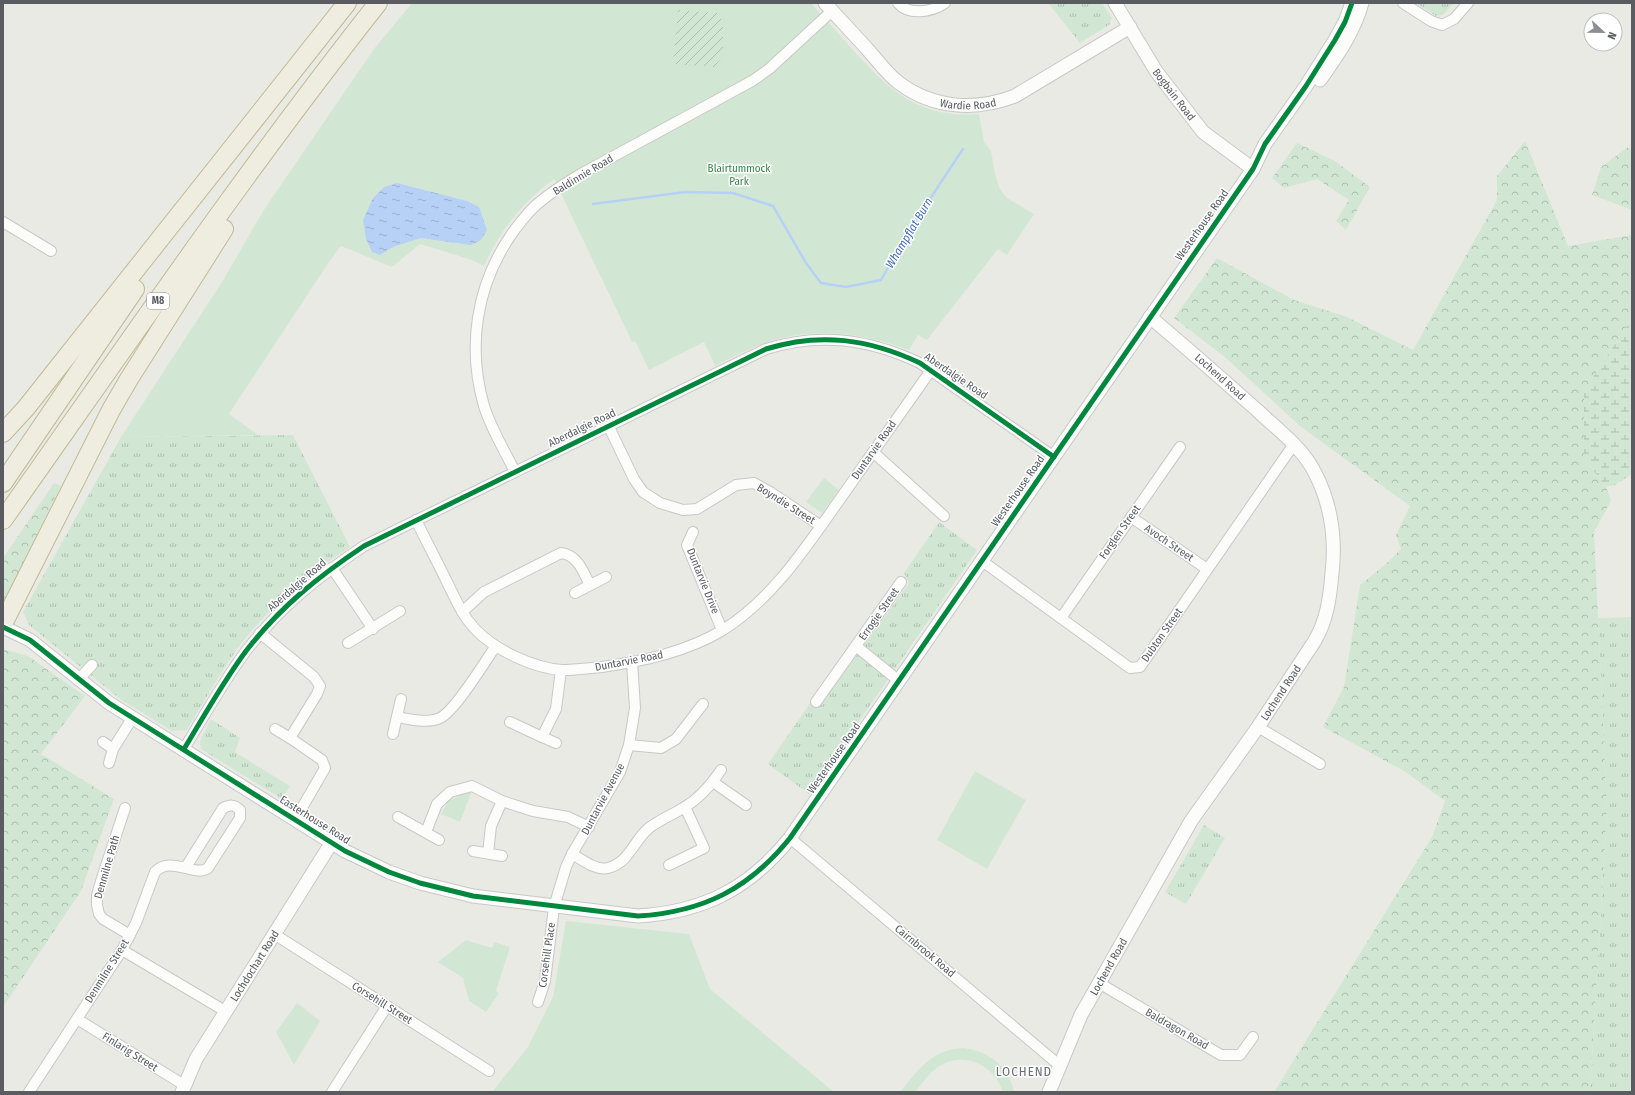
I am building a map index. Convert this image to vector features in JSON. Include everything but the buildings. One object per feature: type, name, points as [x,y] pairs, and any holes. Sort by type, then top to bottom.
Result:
[{"type":"highway","name":"M8","points":[[3,433],[26,408],[347,3]]},
{"type":"highway","name":"M8","points":[[3,520],[146,317],[316,82],[378,3]]},
{"type":"highway","name":"M8","points":[[3,483],[118,312],[296,67]]},
{"type":"highway","points":[[3,625],[97,438],[129,380],[316,82]]},
{"type":"street","points":[[898,3],[910,11],[921,12],[945,3]]},
{"type":"street","name":"Bogbain Road","points":[[1115,3],[1156,71],[1203,132],[1253,169]]},
{"type":"street","name":"Westerhouse Road","points":[[1253,169],[1265,144],[1298,98],[1335,40],[1345,22],[1352,3]]},
{"type":"street","name":"Westerhouse Road","points":[[661,914],[706,903],[741,885],[777,855],[1253,169],[1272,148],[1338,54],[1352,31],[1362,3]]},
{"type":"street","points":[[1403,3],[1431,21],[1442,25],[1454,19],[1468,3]]},
{"type":"street","name":"Wardie Road","points":[[828,7],[898,82],[926,98],[958,106],[977,106],[1003,101],[1015,96],[1130,27]]},
{"type":"street","name":"Baldinnie Road","points":[[515,472],[485,408],[479,383],[475,337],[480,302],[488,276],[504,245],[524,217],[555,190],[581,174],[752,81],[769,69],[828,7]]},
{"type":"street","points":[[3,222],[51,251]]},
{"type":"street","name":"Lochend Road","points":[[1048,1092],[1080,1015],[1191,821],[1258,727],[1318,636],[1330,603],[1334,554],[1332,526],[1326,500],[1315,472],[1294,444],[1194,353],[1150,317]]},
{"type":"street","name":"Aberdalgie Road","points":[[184,749],[234,668],[260,634],[290,602],[332,568],[364,546],[609,427],[756,353],[776,346],[820,339],[866,343],[904,355],[931,370],[1054,457]]},
{"type":"street","name":"Duntarvie Road","points":[[416,520],[462,612],[475,628],[495,647],[530,663],[561,670],[593,668],[655,658],[697,643],[722,630],[773,589],[789,570],[821,526],[931,370]]},
{"type":"street","name":"Boyndie Street","points":[[609,427],[634,479],[643,492],[660,504],[683,510],[698,508],[736,486],[754,483],[821,526]]},
{"type":"street","name":"Dubton Street","points":[[982,561],[1130,668],[1140,667],[1294,444]]},
{"type":"street","name":"Forglen Street","points":[[1061,618],[1180,447]]},
{"type":"street","points":[[873,452],[944,516]]},
{"type":"street","name":"Avoch Street","points":[[1131,517],[1207,568]]},
{"type":"street","name":"Duntarvie Drive","points":[[693,532],[687,545],[722,630]]},
{"type":"street","points":[[462,612],[484,592],[561,553],[569,554],[576,560],[590,585]]},
{"type":"street","points":[[332,568],[373,629]]},
{"type":"street","points":[[575,593],[606,577]]},
{"type":"street","name":"Errogie Street","points":[[816,702],[901,582]]},
{"type":"street","points":[[348,643],[400,611]]},
{"type":"street","name":"Easterhouse Road","points":[[3,625],[30,640],[95,692],[133,717],[332,842],[356,856],[389,872],[420,883],[473,896],[638,916],[661,914]]},
{"type":"street","points":[[260,634],[314,677],[320,686],[318,694],[290,738]]},
{"type":"street","name":"Errogie Street","points":[[856,646],[899,681]]},
{"type":"street","points":[[397,716],[416,721],[439,718],[451,710],[495,647]]},
{"type":"street","name":"Duntarvie Avenue","points":[[554,906],[566,867],[572,854],[620,772],[629,745],[635,708],[632,662]]},
{"type":"street","points":[[79,679],[92,665]]},
{"type":"street","points":[[542,737],[556,709],[561,670]]},
{"type":"street","points":[[393,734],[401,699]]},
{"type":"street","points":[[629,745],[661,748],[676,739],[703,704]]},
{"type":"street","points":[[109,763],[113,749],[133,717]]},
{"type":"street","points":[[510,722],[556,743]]},
{"type":"street","points":[[1258,727],[1320,764]]},
{"type":"street","points":[[275,729],[322,760],[325,768],[303,806]]},
{"type":"street","points":[[103,742],[113,749]]},
{"type":"street","points":[[572,854],[592,866],[608,868],[621,862],[648,828],[696,799],[713,782],[721,770]]},
{"type":"street","points":[[713,782],[746,805]]},
{"type":"street","points":[[426,832],[437,804],[450,792],[472,786],[502,801],[533,811],[568,817],[589,827]]},
{"type":"street","points":[[488,853],[491,826],[502,801]]},
{"type":"street","name":"Denmilne Street","points":[[29,1092],[122,950],[130,935],[155,872],[158,868],[167,865],[186,867],[202,871],[206,870],[240,818],[240,810],[237,807],[229,805],[223,808],[186,867]]},
{"type":"street","points":[[669,865],[704,848],[685,807]]},
{"type":"street","name":"Denmilne Path","points":[[125,808],[97,895],[97,904],[99,914],[103,918],[130,935]]},
{"type":"street","points":[[398,816],[439,840]]},
{"type":"street","name":"Cairnbrook Road","points":[[790,838],[1059,1065]]},
{"type":"street","name":"Lochdochart Road","points":[[183,1089],[196,1059],[332,842]]},
{"type":"street","points":[[473,851],[502,856]]},
{"type":"street","name":"Corsehill Place","points":[[538,1002],[545,981],[554,906]]},
{"type":"street","name":"Corsehill Street","points":[[274,934],[490,1071]]},
{"type":"street","points":[[122,950],[225,1011]]},
{"type":"street","name":"Baldragon Road","points":[[1099,983],[1221,1055],[1240,1055],[1253,1038]]},
{"type":"street","points":[[332,1092],[387,1006]]},
{"type":"street","name":"Finlarig Street","points":[[77,1019],[183,1089]]},
{"type":"green space","name":"Blairtummock Park","points":[[412,3],[811,3],[867,65],[894,90],[923,107],[940,112],[979,114],[984,142],[991,151],[995,174],[1000,189],[1007,198],[1034,214],[1007,255],[998,249],[927,340],[918,335],[909,350],[854,335],[817,333],[780,338],[738,354],[715,366],[704,342],[649,370],[635,341],[632,342],[554,179],[533,197],[513,218],[497,241],[484,266],[472,260],[420,244],[392,267],[341,246],[229,414],[258,435],[121,437],[222,282],[265,208],[374,49]]},
{"type":"green space","points":[[1048,3],[1102,3],[1112,18],[1109,25],[1080,43]]},
{"type":"green space","points":[[1416,3],[1454,3],[1443,15],[1436,16]]},
{"type":"green space","points":[[678,10],[718,13],[723,22],[723,56],[714,67],[673,64]]},
{"type":"green space","points":[[1525,141],[1568,246],[1632,235],[1632,318],[1584,391],[1584,458],[1606,487],[1611,501],[1594,532],[1607,810],[1590,1092],[1274,1092],[1432,837],[1445,801],[1404,771],[1323,727],[1344,687],[1360,585],[1387,563],[1401,549],[1396,535],[1410,506],[1301,427],[1226,358],[1174,318],[1217,258],[1294,300],[1347,317],[1413,350],[1497,200],[1497,176]]},
{"type":"green space","points":[[1297,143],[1335,161],[1370,187],[1346,230],[1336,221],[1349,200],[1317,179],[1284,188],[1272,178]]},
{"type":"green space","points":[[1628,147],[1632,151],[1632,210],[1592,195],[1601,167]]},
{"type":"green space","points":[[1632,318],[1632,474],[1615,485],[1606,487],[1584,458],[1584,391]]},
{"type":"green space","points":[[293,435],[350,547],[289,593],[249,634],[217,679],[187,730],[172,731],[120,699],[29,625],[23,612],[121,437]]},
{"type":"green space","points":[[824,478],[839,490],[822,513],[806,502]]},
{"type":"green space","points":[[54,483],[61,486],[3,604],[3,558]]},
{"type":"green space","points":[[939,522],[977,550],[809,794],[768,764],[811,702],[819,707],[909,583],[904,573]]},
{"type":"green space","points":[[1632,617],[1632,1092],[1590,1092],[1607,810],[1598,618]]},
{"type":"green space","points":[[3,649],[28,656],[85,696],[41,754],[114,799],[81,891],[3,1007]]},
{"type":"green space","points":[[211,719],[240,738],[235,752],[290,786],[282,799],[201,749],[200,741]]},
{"type":"green space","points":[[975,771],[1026,800],[987,869],[937,840]]},
{"type":"green space","points":[[465,793],[471,793],[460,822],[441,814],[448,801]]},
{"type":"green space","points":[[1204,825],[1225,838],[1186,904],[1165,892]]},
{"type":"green space","points":[[566,921],[689,934],[710,989],[834,1092],[492,1092],[528,1047],[553,997]]},
{"type":"green space","points":[[466,940],[492,948],[494,942],[510,947],[496,991],[499,993],[486,1012],[469,1001],[463,978],[438,962]]},
{"type":"green space","points":[[297,1003],[320,1021],[294,1065],[276,1032]]},
{"type":"green space","points":[[963,1048],[981,1052],[989,1056],[1003,1067],[1008,1075],[1014,1092],[1003,1092],[999,1082],[993,1074],[977,1063],[968,1060],[958,1060],[948,1062],[935,1069],[915,1092],[900,1092],[920,1068],[934,1057],[942,1052]]},
{"type":"water","points":[[397,183],[467,201],[479,207],[487,230],[481,240],[471,245],[421,238],[393,247],[380,255],[372,252],[366,239],[363,220],[373,198],[384,187]]},
{"type":"waterway","name":"Whampflat Burn","points":[[593,204],[685,192],[733,193],[773,206],[806,263],[821,283],[846,287],[881,280],[908,232],[963,149]]},
{"type":"cycle path","points":[[3,627],[30,640],[109,703],[345,851],[389,872],[420,883],[473,896],[638,916],[662,914],[683,909],[704,903],[723,895],[758,871],[790,838],[1253,169],[1265,144],[1306,86],[1335,40],[1345,22],[1352,3]]},
{"type":"cycle path","points":[[184,749],[229,675],[259,635],[286,606],[347,557],[364,546],[766,349],[786,344],[825,340],[863,344],[882,348],[901,355],[920,363],[1054,457]]},
{"type":"district","name":"LOCHEND","points":[[1024,1071]]}]
